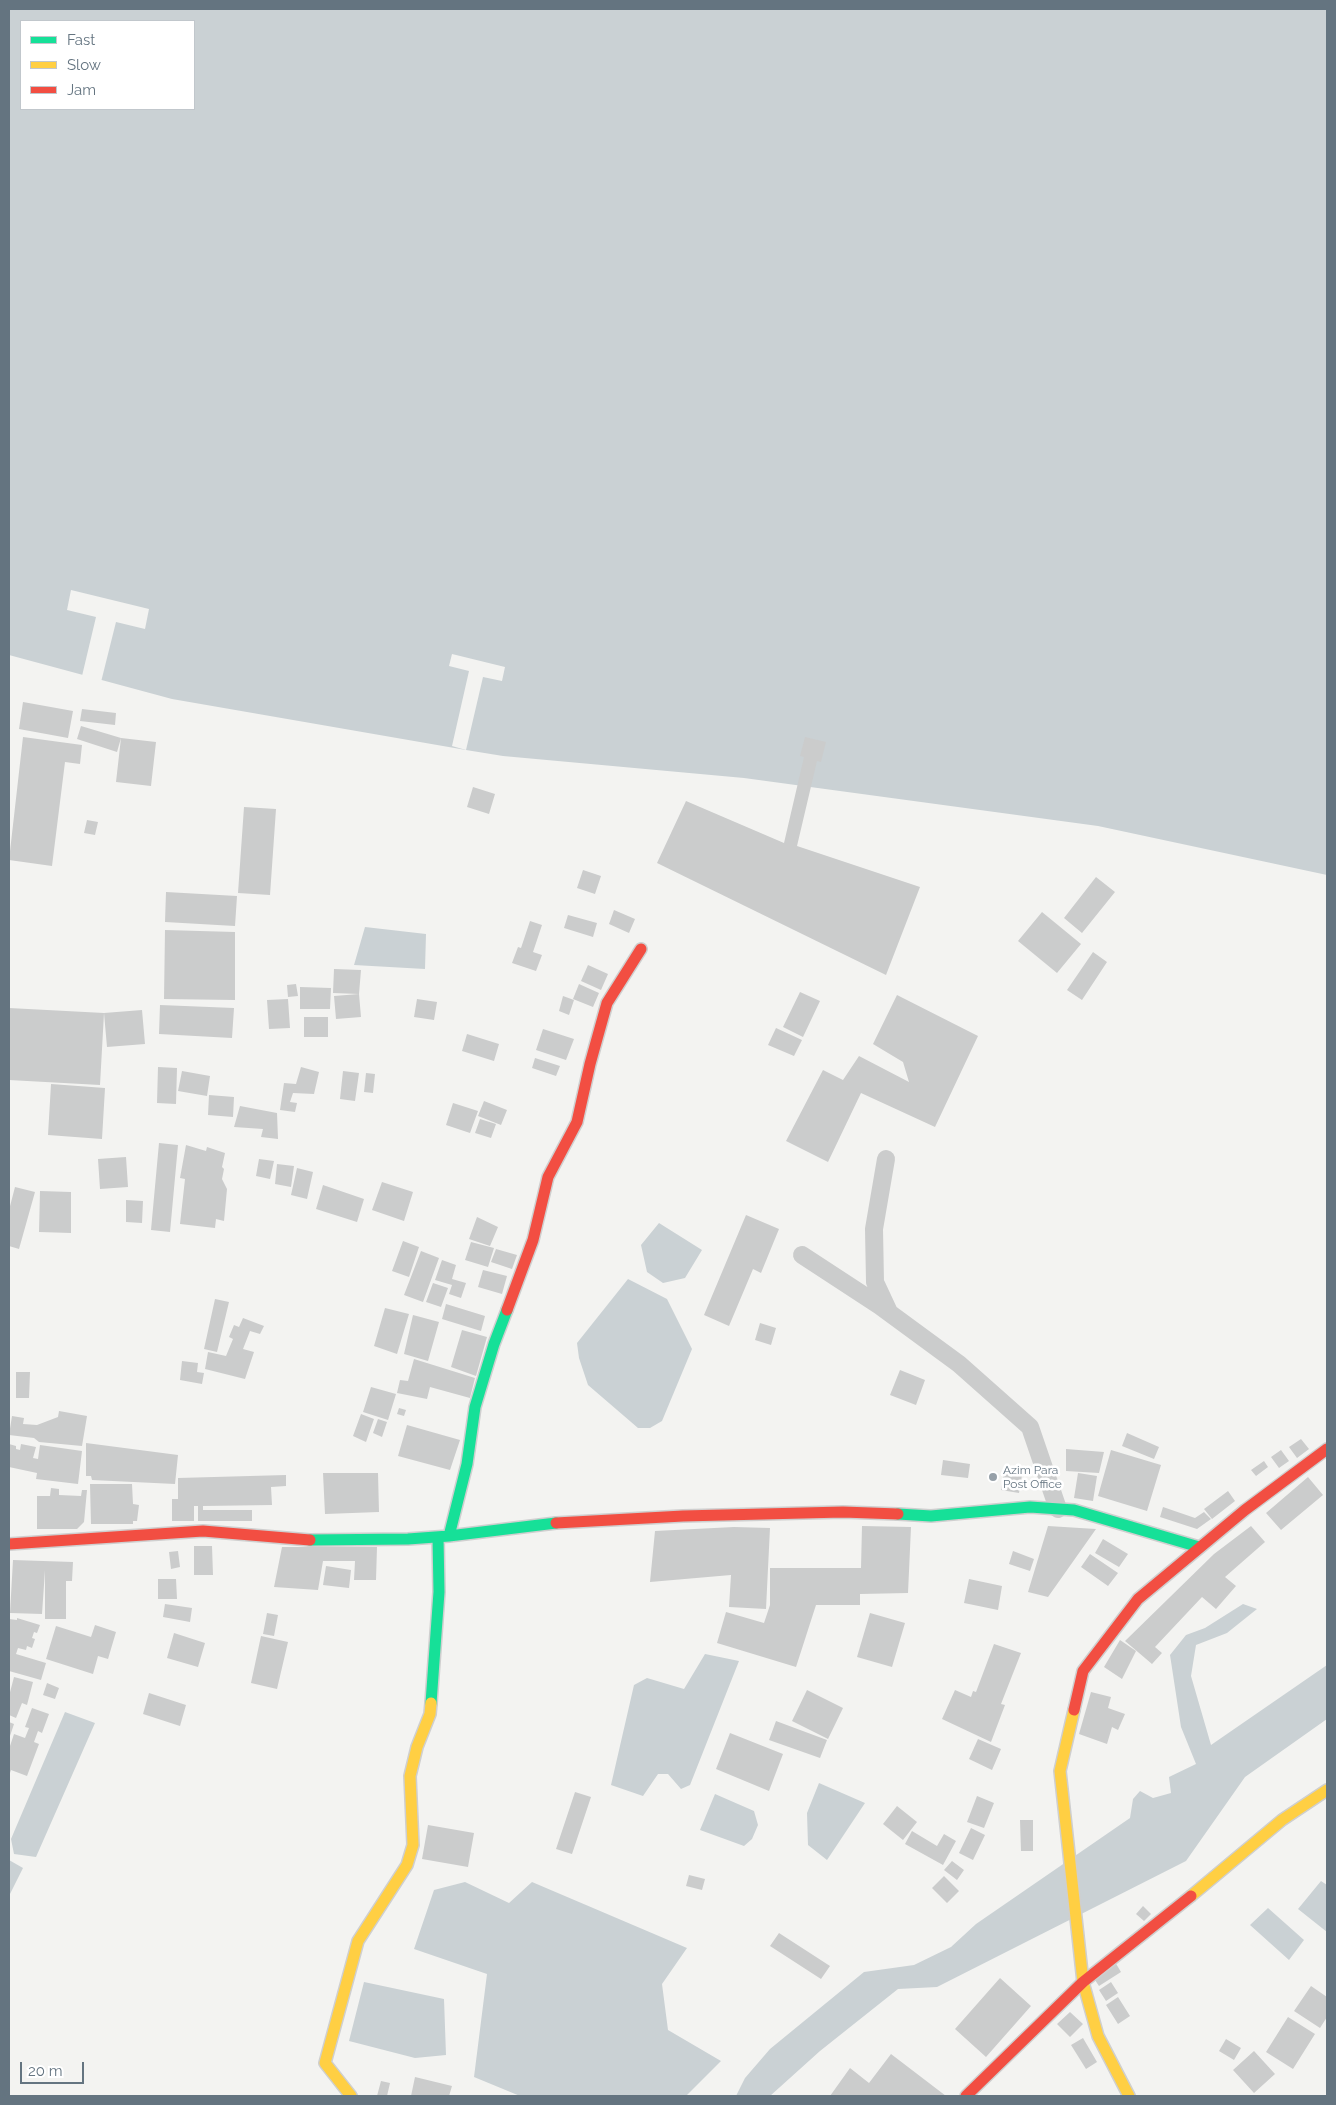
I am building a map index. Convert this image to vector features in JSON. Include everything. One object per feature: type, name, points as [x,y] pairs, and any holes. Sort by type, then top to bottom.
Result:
[{"type":"street","points":[[351,2096],[324,2063],[358,1941],[407,1865],[413,1845],[410,1776],[417,1748],[430,1714],[444,1537],[467,1464],[475,1408],[494,1344],[533,1240],[548,1177],[577,1122],[590,1064],[607,1003],[641,949]]},
{"type":"street","points":[[886,1159],[874,1229],[875,1282],[889,1313]]},
{"type":"street","points":[[802,1255],[889,1313],[959,1364],[1030,1427],[1058,1509]]},
{"type":"street","points":[[1129,2096],[1098,2036],[1089,2009],[1083,1982],[1067,1847],[1060,1771],[1083,1671],[1138,1599],[1199,1547],[1327,1448]]},
{"type":"street","points":[[9,1544],[203,1531],[318,1541],[444,1537],[562,1522],[683,1516],[843,1512],[931,1516],[1030,1507],[1083,1513],[1199,1547]]},
{"type":"street","points":[[966,2096],[1083,1982],[1155,1926],[1282,1820],[1327,1790]]},
{"type":"shaded area","points":[[9,9],[1327,9],[1327,875],[1098,826],[744,778],[503,756],[172,699],[9,655]]},
{"type":"shaded area","points":[[365,927],[426,934],[425,969],[354,965]]},
{"type":"shaded area","points":[[659,1223],[702,1250],[685,1278],[663,1283],[647,1272],[641,1245]]},
{"type":"shaded area","points":[[628,1279],[667,1299],[692,1349],[662,1421],[650,1428],[638,1428],[588,1385],[579,1358],[577,1343]]},
{"type":"shaded area","points":[[1243,1604],[1257,1609],[1227,1633],[1196,1645],[1191,1676],[1211,1745],[1327,1665],[1327,1719],[1245,1777],[1186,1861],[937,1987],[898,1989],[820,2051],[770,2096],[736,2096],[745,2078],[770,2049],[864,1972],[914,1965],[951,1947],[976,1924],[1130,1818],[1133,1799],[1140,1791],[1153,1798],[1171,1793],[1169,1777],[1196,1764],[1181,1727],[1170,1655],[1186,1635],[1205,1628]]},
{"type":"shaded area","points":[[705,1654],[739,1661],[690,1785],[681,1789],[668,1774],[658,1774],[643,1796],[611,1785],[634,1685],[647,1678],[684,1689]]},
{"type":"shaded area","points":[[65,1712],[95,1723],[36,1857],[14,1854],[11,1839]]},
{"type":"shaded area","points":[[819,1783],[865,1803],[827,1860],[808,1845],[807,1813]]},
{"type":"shaded area","points":[[715,1794],[754,1811],[758,1825],[752,1839],[744,1846],[700,1830]]},
{"type":"shaded area","points":[[9,1860],[23,1868],[9,1896]]},
{"type":"shaded area","points":[[1321,1881],[1327,1885],[1327,1932],[1298,1909]]},
{"type":"shaded area","points":[[465,1882],[509,1903],[532,1882],[687,1948],[662,1984],[668,2030],[721,2061],[686,2096],[520,2096],[474,2077],[487,1974],[414,1949],[434,1890]]},
{"type":"shaded area","points":[[1268,1908],[1304,1940],[1289,1960],[1250,1925]]},
{"type":"shaded area","points":[[364,1982],[444,1999],[446,2055],[415,2058],[349,2041]]},
{"type":"pier","points":[[71,590],[149,609],[145,629],[116,622],[101,682],[82,676],[96,617],[67,610]]},
{"type":"pier","points":[[452,654],[505,667],[502,681],[483,677],[466,750],[452,746],[469,671],[449,666]]},
{"type":"building","points":[[23,702],[73,711],[68,738],[19,729]]},
{"type":"building","points":[[82,709],[116,713],[115,725],[80,721]]},
{"type":"building","points":[[81,726],[121,738],[117,752],[77,739]]},
{"type":"building","points":[[23,737],[82,745],[80,764],[65,762],[52,866],[9,860]]},
{"type":"building","points":[[805,737],[826,742],[821,762],[817,761],[797,846],[920,887],[886,975],[657,863],[686,801],[784,843],[804,757],[800,756]]},
{"type":"building","points":[[121,738],[156,742],[151,786],[116,782]]},
{"type":"building","points":[[473,787],[495,794],[489,814],[467,807]]},
{"type":"building","points":[[244,807],[276,809],[270,895],[238,893]]},
{"type":"building","points":[[87,820],[98,822],[95,835],[84,833]]},
{"type":"building","points":[[583,870],[601,876],[595,894],[577,888]]},
{"type":"building","points":[[1096,877],[1115,892],[1082,933],[1064,918]]},
{"type":"building","points":[[166,892],[237,896],[235,926],[165,922]]},
{"type":"building","points":[[614,910],[635,919],[629,933],[609,924]]},
{"type":"building","points":[[1042,912],[1081,944],[1057,973],[1018,941]]},
{"type":"building","points":[[568,915],[597,923],[593,937],[564,928]]},
{"type":"building","points":[[530,921],[542,925],[533,952],[542,955],[536,971],[512,963],[518,947],[521,948]]},
{"type":"building","points":[[165,930],[235,932],[235,1000],[164,999]]},
{"type":"building","points":[[1093,952],[1107,962],[1082,1000],[1067,990]]},
{"type":"building","points":[[588,965],[608,974],[601,990],[581,981]]},
{"type":"building","points":[[334,969],[361,970],[359,994],[333,993]]},
{"type":"building","points":[[296,984],[298,996],[288,997],[287,985]]},
{"type":"building","points":[[579,984],[599,993],[593,1007],[573,999]]},
{"type":"building","points":[[300,987],[331,988],[330,1009],[300,1009]]},
{"type":"building","points":[[800,992],[820,1001],[803,1037],[783,1027]]},
{"type":"building","points":[[359,994],[361,1017],[336,1019],[334,996]]},
{"type":"building","points":[[897,995],[978,1036],[935,1127],[861,1093],[828,1162],[786,1141],[823,1070],[843,1080],[859,1056],[909,1082],[903,1062],[873,1044]]},
{"type":"building","points":[[563,996],[574,1000],[569,1015],[559,1011]]},
{"type":"building","points":[[288,999],[290,1028],[269,1029],[267,1000]]},
{"type":"building","points":[[417,999],[437,1002],[434,1020],[414,1017]]},
{"type":"building","points":[[160,1005],[234,1008],[232,1038],[159,1034]]},
{"type":"building","points":[[9,1008],[104,1013],[100,1085],[9,1080]]},
{"type":"building","points":[[142,1010],[145,1044],[107,1047],[104,1013]]},
{"type":"building","points":[[304,1017],[328,1017],[328,1037],[304,1037]]},
{"type":"building","points":[[776,1028],[802,1040],[794,1056],[768,1045]]},
{"type":"building","points":[[543,1029],[574,1039],[566,1060],[536,1050]]},
{"type":"building","points":[[467,1034],[499,1044],[494,1061],[462,1051]]},
{"type":"building","points":[[535,1058],[560,1066],[556,1076],[532,1068]]},
{"type":"building","points":[[158,1067],[177,1068],[176,1104],[157,1103]]},
{"type":"building","points":[[301,1067],[319,1072],[314,1094],[293,1093],[290,1102],[297,1103],[295,1112],[280,1110],[284,1083],[296,1084]]},
{"type":"building","points":[[182,1071],[210,1076],[207,1096],[178,1091]]},
{"type":"building","points":[[343,1071],[359,1073],[355,1101],[340,1099]]},
{"type":"building","points":[[366,1073],[375,1074],[373,1093],[364,1092]]},
{"type":"building","points":[[51,1084],[105,1088],[102,1139],[48,1135]]},
{"type":"building","points":[[209,1095],[234,1097],[233,1117],[208,1115]]},
{"type":"building","points":[[484,1101],[507,1110],[501,1125],[478,1116]]},
{"type":"building","points":[[453,1103],[478,1111],[470,1133],[446,1125]]},
{"type":"building","points":[[240,1106],[277,1113],[278,1139],[261,1137],[263,1129],[234,1127]]},
{"type":"building","points":[[480,1119],[496,1124],[491,1138],[475,1133]]},
{"type":"building","points":[[159,1143],[178,1145],[170,1232],[151,1230]]},
{"type":"building","points":[[186,1145],[206,1151],[207,1147],[225,1153],[222,1167],[224,1169],[222,1179],[227,1189],[224,1221],[216,1219],[215,1228],[180,1224],[185,1179],[180,1178]]},
{"type":"building","points":[[126,1157],[128,1187],[100,1189],[98,1159]]},
{"type":"building","points":[[259,1159],[274,1161],[270,1179],[256,1176]]},
{"type":"building","points":[[277,1164],[294,1166],[291,1187],[275,1184]]},
{"type":"building","points":[[297,1168],[313,1172],[307,1199],[291,1195]]},
{"type":"building","points":[[382,1182],[413,1192],[404,1221],[372,1210]]},
{"type":"building","points":[[323,1185],[364,1199],[357,1222],[316,1209]]},
{"type":"building","points":[[15,1187],[35,1192],[19,1249],[9,1246],[9,1210]]},
{"type":"building","points":[[40,1191],[71,1192],[71,1233],[39,1232]]},
{"type":"building","points":[[126,1200],[143,1201],[142,1223],[126,1222]]},
{"type":"building","points":[[746,1215],[779,1229],[761,1273],[753,1269],[729,1326],[704,1315]]},
{"type":"building","points":[[477,1217],[498,1227],[490,1246],[469,1239]]},
{"type":"building","points":[[403,1241],[419,1247],[409,1277],[392,1271]]},
{"type":"building","points":[[471,1242],[494,1248],[488,1267],[465,1260]]},
{"type":"building","points":[[496,1249],[517,1255],[512,1269],[491,1262]]},
{"type":"building","points":[[421,1251],[439,1258],[423,1302],[404,1295]]},
{"type":"building","points":[[442,1260],[456,1265],[452,1279],[466,1283],[461,1298],[449,1294],[452,1285],[435,1280]]},
{"type":"building","points":[[483,1270],[507,1276],[502,1294],[478,1287]]},
{"type":"building","points":[[433,1283],[448,1288],[441,1307],[426,1302]]},
{"type":"building","points":[[215,1299],[229,1302],[217,1352],[204,1349]]},
{"type":"building","points":[[446,1304],[485,1316],[481,1331],[442,1319]]},
{"type":"building","points":[[385,1308],[409,1314],[397,1354],[374,1346]]},
{"type":"building","points":[[413,1315],[439,1322],[428,1361],[404,1354]]},
{"type":"building","points":[[243,1318],[264,1326],[260,1334],[250,1331],[243,1349],[254,1352],[245,1379],[205,1369],[208,1352],[226,1356],[233,1339],[229,1337],[234,1325],[239,1327]]},
{"type":"building","points":[[760,1323],[776,1328],[771,1345],[755,1340]]},
{"type":"building","points":[[462,1330],[487,1337],[476,1376],[451,1367]]},
{"type":"building","points":[[414,1359],[475,1378],[470,1398],[430,1387],[427,1399],[397,1393],[400,1380],[408,1381]]},
{"type":"building","points":[[182,1361],[198,1363],[197,1372],[204,1373],[202,1384],[180,1380]]},
{"type":"building","points":[[900,1370],[925,1380],[916,1405],[890,1395]]},
{"type":"building","points":[[16,1372],[30,1372],[29,1398],[16,1398]]},
{"type":"building","points":[[371,1387],[396,1394],[388,1420],[363,1412]]},
{"type":"building","points":[[399,1408],[406,1410],[404,1416],[397,1414]]},
{"type":"building","points":[[59,1411],[87,1416],[82,1446],[39,1442],[34,1438],[9,1435],[12,1416],[24,1418],[23,1424],[37,1425],[58,1417]]},
{"type":"building","points":[[361,1414],[374,1419],[366,1442],[353,1436]]},
{"type":"building","points":[[378,1419],[387,1422],[382,1437],[373,1433]]},
{"type":"building","points":[[407,1425],[460,1440],[450,1470],[398,1456]]},
{"type":"building","points":[[1127,1433],[1159,1447],[1154,1459],[1122,1446]]},
{"type":"building","points":[[1301,1439],[1309,1449],[1297,1458],[1289,1447]]},
{"type":"building","points":[[86,1443],[178,1455],[175,1484],[92,1480],[91,1476],[86,1476]]},
{"type":"building","points":[[9,1444],[16,1446],[16,1449],[20,1450],[21,1444],[36,1447],[33,1458],[38,1459],[40,1445],[82,1451],[78,1484],[36,1479],[37,1473],[9,1467]]},
{"type":"building","points":[[1066,1449],[1104,1452],[1099,1473],[1066,1471]]},
{"type":"building","points":[[1111,1450],[1161,1465],[1147,1511],[1098,1496]]},
{"type":"building","points":[[1281,1450],[1289,1461],[1279,1468],[1271,1457]]},
{"type":"building","points":[[943,1460],[970,1464],[968,1478],[941,1475]]},
{"type":"building","points":[[1264,1461],[1268,1467],[1256,1476],[1251,1470]]},
{"type":"building","points":[[1005,1466],[1023,1469],[1019,1493],[1001,1490]]},
{"type":"building","points":[[323,1473],[378,1473],[379,1512],[325,1514]]},
{"type":"building","points":[[1078,1473],[1097,1476],[1093,1501],[1074,1498]]},
{"type":"building","points":[[286,1475],[286,1486],[271,1487],[272,1505],[203,1506],[203,1510],[252,1510],[252,1521],[198,1521],[198,1506],[194,1506],[194,1521],[172,1521],[172,1499],[178,1499],[178,1478]]},
{"type":"building","points":[[1308,1477],[1323,1495],[1281,1530],[1266,1513]]},
{"type":"building","points":[[90,1484],[132,1484],[133,1504],[139,1505],[137,1521],[133,1521],[133,1524],[91,1524]]},
{"type":"building","points":[[51,1488],[59,1489],[59,1495],[81,1496],[82,1490],[87,1490],[84,1522],[77,1529],[37,1529],[37,1496],[50,1496]]},
{"type":"building","points":[[1228,1491],[1235,1501],[1212,1519],[1204,1509]]},
{"type":"building","points":[[1163,1507],[1195,1518],[1204,1512],[1211,1519],[1197,1529],[1160,1517]]},
{"type":"building","points":[[862,1526],[911,1527],[908,1593],[860,1594],[860,1605],[816,1605],[796,1667],[717,1643],[726,1612],[764,1623],[770,1605],[770,1568],[861,1568]]},
{"type":"building","points":[[1048,1526],[1096,1529],[1048,1597],[1028,1592]]},
{"type":"building","points":[[1251,1526],[1265,1542],[1225,1577],[1236,1586],[1216,1609],[1202,1597],[1155,1647],[1162,1653],[1152,1664],[1125,1641],[1214,1554]]},
{"type":"building","points":[[734,1527],[770,1528],[766,1609],[729,1607],[731,1575],[650,1582],[655,1531]]},
{"type":"building","points":[[1103,1539],[1128,1554],[1119,1567],[1095,1553]]},
{"type":"building","points":[[194,1546],[212,1546],[213,1575],[194,1575]]},
{"type":"building","points":[[282,1547],[377,1547],[376,1580],[354,1580],[355,1561],[323,1561],[318,1590],[274,1587]]},
{"type":"building","points":[[178,1551],[180,1567],[171,1569],[169,1552]]},
{"type":"building","points":[[1013,1551],[1034,1559],[1030,1571],[1009,1564]]},
{"type":"building","points":[[1090,1554],[1118,1573],[1108,1586],[1081,1567]]},
{"type":"building","points":[[13,1560],[73,1562],[72,1581],[66,1581],[66,1619],[45,1619],[45,1570],[42,1614],[10,1613]]},
{"type":"building","points":[[326,1566],[351,1570],[349,1588],[323,1585]]},
{"type":"building","points":[[158,1579],[176,1579],[177,1599],[158,1599]]},
{"type":"building","points":[[969,1579],[1002,1586],[998,1610],[964,1603]]},
{"type":"building","points":[[165,1604],[192,1608],[190,1622],[163,1617]]},
{"type":"building","points":[[267,1613],[278,1615],[274,1636],[263,1634]]},
{"type":"building","points":[[870,1613],[905,1623],[892,1667],[857,1657]]},
{"type":"building","points":[[17,1618],[40,1625],[37,1633],[34,1632],[32,1638],[35,1639],[32,1648],[27,1646],[26,1650],[18,1648],[16,1654],[46,1663],[41,1680],[9,1671],[9,1619],[17,1620]]},
{"type":"building","points":[[95,1625],[116,1632],[108,1659],[98,1656],[93,1674],[46,1659],[56,1626],[91,1637]]},
{"type":"building","points":[[174,1633],[205,1643],[198,1667],[167,1658]]},
{"type":"building","points":[[261,1636],[288,1642],[277,1689],[251,1683]]},
{"type":"building","points":[[1120,1640],[1136,1651],[1122,1679],[1104,1667]]},
{"type":"building","points":[[994,1644],[1021,1653],[1001,1704],[1005,1705],[991,1742],[942,1719],[955,1690],[971,1697],[973,1691],[976,1692]]},
{"type":"building","points":[[14,1677],[33,1682],[27,1705],[22,1703],[16,1718],[9,1715],[9,1696]]},
{"type":"building","points":[[47,1683],[59,1688],[55,1699],[43,1695]]},
{"type":"building","points":[[807,1690],[843,1708],[828,1739],[792,1721]]},
{"type":"building","points":[[1091,1692],[1111,1697],[1108,1708],[1125,1714],[1118,1730],[1112,1727],[1107,1744],[1079,1734]]},
{"type":"building","points":[[149,1693],[186,1705],[180,1726],[143,1714]]},
{"type":"building","points":[[32,1708],[49,1714],[42,1733],[38,1731],[34,1742],[39,1744],[27,1776],[11,1770],[9,1776],[9,1749],[14,1734],[25,1738],[29,1728],[25,1727]]},
{"type":"building","points":[[776,1721],[827,1740],[820,1758],[769,1740]]},
{"type":"building","points":[[9,1722],[14,1724],[9,1739]]},
{"type":"building","points":[[730,1733],[783,1754],[769,1791],[716,1769]]},
{"type":"building","points":[[978,1739],[1001,1749],[992,1770],[969,1759]]},
{"type":"building","points":[[575,1792],[591,1797],[572,1854],[556,1849]]},
{"type":"building","points":[[977,1796],[994,1803],[984,1828],[967,1822]]},
{"type":"building","points":[[897,1806],[917,1822],[903,1840],[883,1824]]},
{"type":"building","points":[[1020,1820],[1033,1820],[1033,1851],[1021,1851]]},
{"type":"building","points":[[428,1825],[474,1833],[468,1867],[422,1859]]},
{"type":"building","points":[[971,1828],[985,1835],[973,1860],[959,1853]]},
{"type":"building","points":[[912,1831],[937,1846],[944,1834],[956,1841],[943,1865],[905,1844]]},
{"type":"building","points":[[952,1861],[964,1870],[957,1880],[944,1870]]},
{"type":"building","points":[[689,1875],[705,1879],[702,1890],[686,1886]]},
{"type":"building","points":[[944,1876],[959,1891],[947,1903],[932,1888]]},
{"type":"building","points":[[1143,1906],[1151,1914],[1144,1921],[1136,1914]]},
{"type":"building","points":[[779,1933],[830,1966],[821,1979],[770,1946]]},
{"type":"building","points":[[1115,1962],[1121,1972],[1099,1986],[1093,1977]]},
{"type":"building","points":[[1000,1978],[1031,2006],[986,2057],[955,2029]]},
{"type":"building","points":[[1111,1982],[1118,1993],[1106,2001],[1099,1990]]},
{"type":"building","points":[[1311,1986],[1327,1997],[1327,2017],[1320,2028],[1294,2011]]},
{"type":"building","points":[[1118,1997],[1130,2016],[1118,2024],[1106,2005]]},
{"type":"building","points":[[1070,2012],[1083,2024],[1070,2037],[1057,2024]]},
{"type":"building","points":[[1288,2017],[1315,2034],[1293,2069],[1266,2052]]},
{"type":"building","points":[[1083,2038],[1097,2062],[1086,2069],[1071,2045]]},
{"type":"building","points":[[1226,2039],[1241,2048],[1234,2060],[1219,2051]]},
{"type":"building","points":[[1254,2051],[1275,2074],[1254,2093],[1233,2070]]},
{"type":"building","points":[[891,2054],[946,2096],[830,2096],[850,2068],[869,2083]]},
{"type":"building","points":[[415,2077],[452,2086],[449,2096],[411,2096]]},
{"type":"building","points":[[381,2081],[390,2083],[387,2096],[377,2096]]},
{"type":"traffic: fast","points":[[449,1536],[467,1464],[475,1407],[494,1344],[507,1310]]},
{"type":"traffic: fast","points":[[898,1514],[931,1516],[1030,1507],[1074,1510],[1199,1547]]},
{"type":"traffic: fast","points":[[310,1540],[408,1539],[556,1523]]},
{"type":"traffic: fast","points":[[431,1703],[439,1592],[438,1537]]},
{"type":"traffic: slow","points":[[351,2096],[325,2063],[358,1941],[407,1865],[413,1845],[410,1776],[417,1747],[430,1714],[431,1703]]},
{"type":"traffic: slow","points":[[1074,1710],[1060,1771],[1083,1982],[1098,2036],[1129,2096]]},
{"type":"traffic: slow","points":[[1191,1896],[1282,1820],[1327,1790]]},
{"type":"traffic: jam","points":[[507,1310],[533,1240],[548,1177],[577,1122],[590,1064],[607,1003],[641,949]]},
{"type":"traffic: jam","points":[[1074,1710],[1083,1671],[1138,1599],[1245,1510],[1327,1449]]},
{"type":"traffic: jam","points":[[556,1523],[683,1516],[843,1512],[898,1514]]},
{"type":"traffic: jam","points":[[9,1544],[203,1531],[310,1540]]},
{"type":"traffic: jam","points":[[966,2096],[1083,1982],[1191,1896]]},
{"type":"place","name":"Azim Para Post Office","points":[[993,1477]]}]
